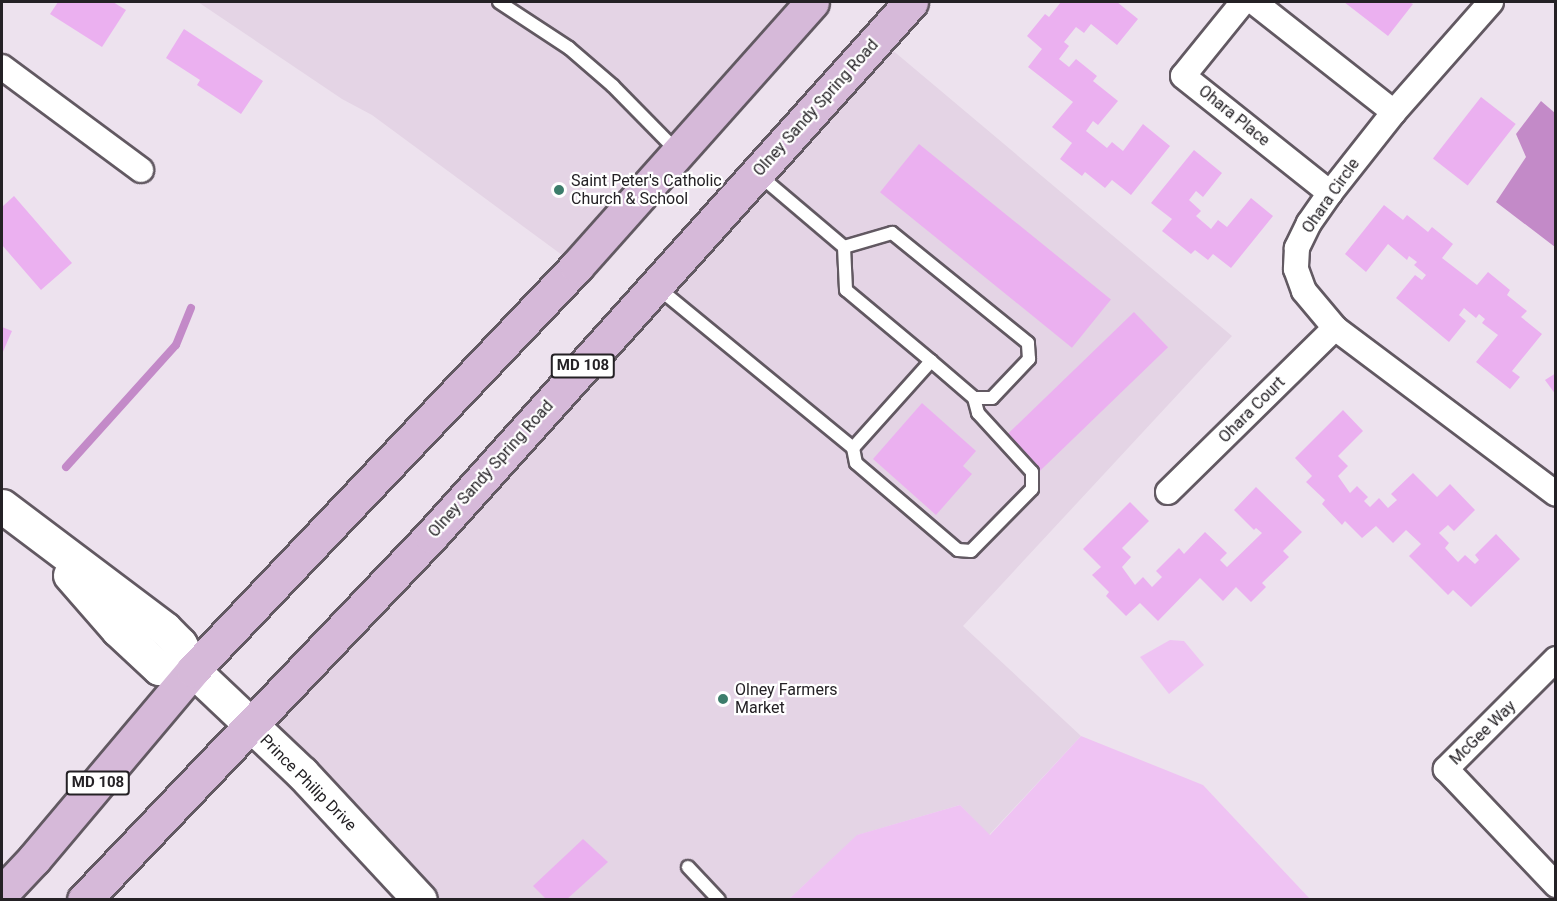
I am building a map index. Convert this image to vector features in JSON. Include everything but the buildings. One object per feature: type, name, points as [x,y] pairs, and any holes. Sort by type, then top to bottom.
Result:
[{"type":"main road","name":"MD 108","points":[[2,893],[34,859],[193,670],[577,266],[812,2]]},
{"type":"main road","name":"Olney Sandy Spring Road","points":[[84,900],[431,536],[911,2]]},
{"type":"street","name":"Ohara Place","points":[[1243,2],[1184,76],[1330,193]]},
{"type":"street","points":[[1254,2],[1394,112]]},
{"type":"street","name":"Ohara Circle","points":[[1491,2],[1394,112],[1330,193],[1309,223],[1297,248],[1296,269],[1304,291],[1335,328],[1556,494]]},
{"type":"street","points":[[2,67],[141,170]]},
{"type":"street","name":"Ohara Court","points":[[1168,492],[1335,328]]},
{"type":"street","points":[[12,514],[118,630],[159,668],[193,670]]},
{"type":"street","name":"McGee Way","points":[[1556,659],[1446,769],[1556,885]]},
{"type":"street","name":"Prince Philip Drive","points":[[193,670],[302,773],[420,900]]},
{"type":"lane","points":[[499,2],[569,48],[613,86],[679,153]]},
{"type":"lane","points":[[655,286],[853,448],[856,463],[958,550],[971,551],[1032,489],[1032,472],[978,413],[974,398],[846,290],[844,247],[757,173]]},
{"type":"lane","points":[[844,247],[891,233],[1028,343],[1029,359],[992,398],[974,398]]},
{"type":"lane","points":[[853,448],[931,361]]},
{"type":"lane","points":[[688,867],[719,900]]},
{"type":"shaded area","name":"Saint Peter's Catholic Church & School","points":[[198,2],[811,2],[577,266],[372,115],[342,99]]},
{"type":"shaded area","points":[[878,38],[1232,336],[963,626],[1081,736],[989,835],[960,805],[858,835],[789,899],[419,899],[250,725]]},
{"type":"shaded area","points":[[1541,101],[1555,113],[1555,247],[1496,202],[1526,157],[1516,134]]},
{"type":"shaded area","points":[[1170,640],[1184,641],[1204,665],[1169,694],[1140,657]]},
{"type":"shaded area","points":[[1081,736],[1203,785],[1310,899],[789,899],[857,835],[960,805],[990,835]]},
{"type":"waterway","points":[[66,467],[176,345],[191,308]]},
{"type":"place","name":"Saint Peter's Catholic Church & School","points":[[559,190]]},
{"type":"place","name":"Olney Farmers Market","points":[[723,699]]}]
